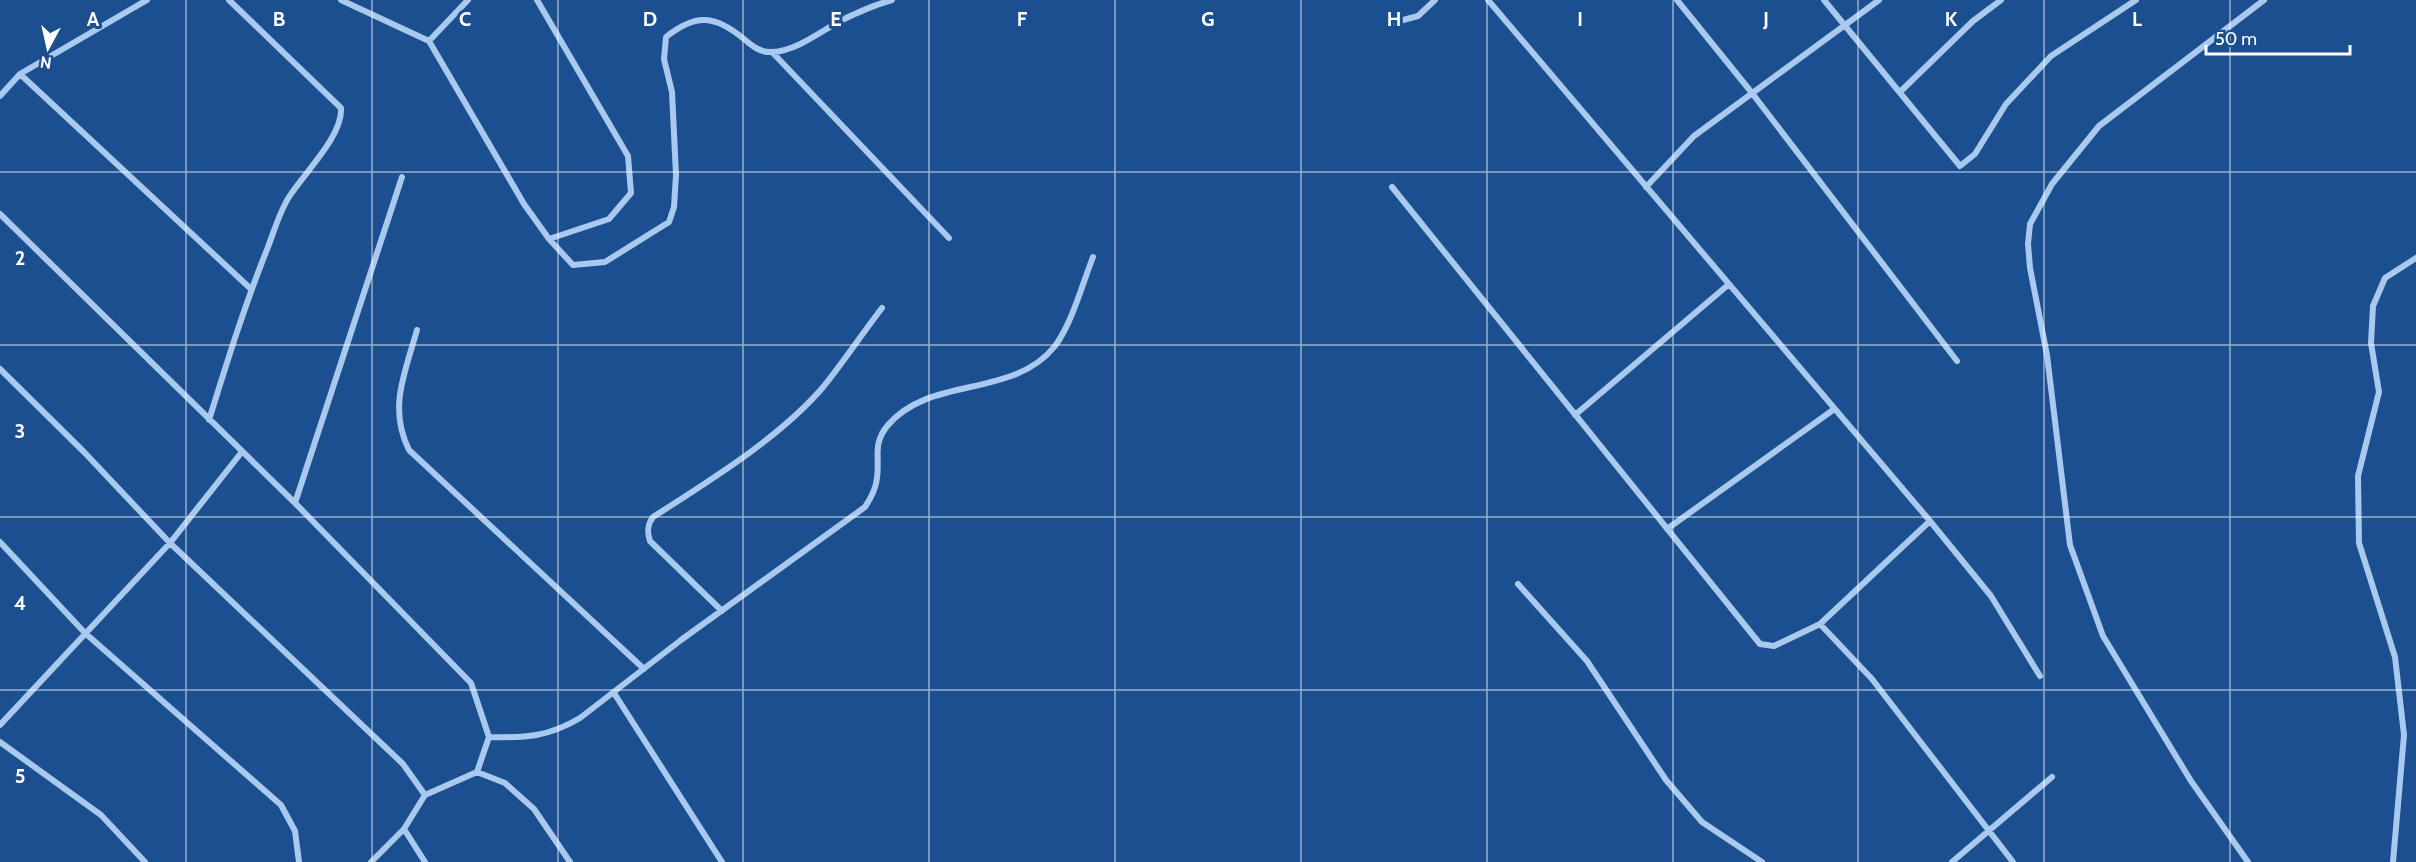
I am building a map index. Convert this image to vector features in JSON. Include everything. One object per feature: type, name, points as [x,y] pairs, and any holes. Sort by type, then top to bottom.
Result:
[{"type":"street","points":[[0,96],[20,74],[147,0]]},
{"type":"street","points":[[209,420],[251,289],[288,199],[339,126],[342,117],[341,108],[229,0]]},
{"type":"street","points":[[341,0],[429,42],[524,204],[549,239],[573,265],[605,262],[669,222],[674,207],[676,175],[672,92],[664,59],[666,37],[682,25],[704,18],[727,25],[756,49],[772,52],[793,46],[841,21],[892,0]]},
{"type":"street","points":[[429,42],[468,0]]},
{"type":"street","points":[[537,0],[628,156],[631,193],[609,219],[549,239]]},
{"type":"street","points":[[1392,24],[1418,15],[1435,0]]},
{"type":"street","points":[[1488,0],[1833,410],[1930,521],[1991,596],[2040,676]]},
{"type":"street","points":[[1677,0],[1752,93],[1957,361]]},
{"type":"street","points":[[1824,0],[1960,166],[1975,154],[2006,104],[2051,56],[2136,0]]},
{"type":"street","points":[[1646,188],[1694,136],[1879,0]]},
{"type":"street","points":[[1900,92],[1973,21],[2001,0]]},
{"type":"street","points":[[2248,862],[2191,781],[2103,636],[2070,545],[2047,355],[2030,268],[2028,244],[2030,224],[2052,184],[2099,126],[2264,0]]},
{"type":"street","points":[[772,52],[949,238]]},
{"type":"street","points":[[20,74],[251,289]]},
{"type":"street","points":[[295,503],[402,177]]},
{"type":"street","points":[[1392,188],[1760,644],[1774,646],[1820,624],[1930,521]]},
{"type":"street","points":[[0,214],[241,453],[295,503],[471,683],[489,737],[477,772]]},
{"type":"street","points":[[489,737],[521,738],[551,732],[580,718],[865,507],[878,477],[878,442],[887,426],[901,413],[930,397],[1016,375],[1047,355],[1063,333],[1093,257]]},
{"type":"street","points":[[2392,862],[2404,735],[2396,657],[2359,543],[2358,476],[2379,392],[2372,342],[2373,306],[2385,278],[2416,258]]},
{"type":"street","points":[[1575,415],[1728,285]]},
{"type":"street","points":[[722,611],[650,541],[648,534],[650,522],[653,517],[767,439],[796,414],[823,387],[882,308]]},
{"type":"street","points":[[417,330],[398,408],[399,428],[409,450],[644,669]]},
{"type":"street","points":[[0,369],[84,452],[170,543],[403,764],[425,795]]},
{"type":"street","points":[[1667,529],[1833,410]]},
{"type":"street","points":[[0,725],[170,543],[241,453]]},
{"type":"street","points":[[0,542],[85,633],[281,805],[295,831],[299,862]]},
{"type":"street","points":[[1518,584],[1587,661],[1666,780],[1702,822],[1762,862]]},
{"type":"street","points":[[1820,624],[1872,680],[2013,862]]},
{"type":"street","points":[[614,693],[722,862]]},
{"type":"street","points":[[0,742],[101,815],[145,862]]},
{"type":"street","points":[[371,862],[404,829],[425,795],[477,772],[505,783],[534,809],[570,862]]},
{"type":"street","points":[[1952,862],[2052,777]]},
{"type":"street","points":[[404,829],[425,862]]}]
